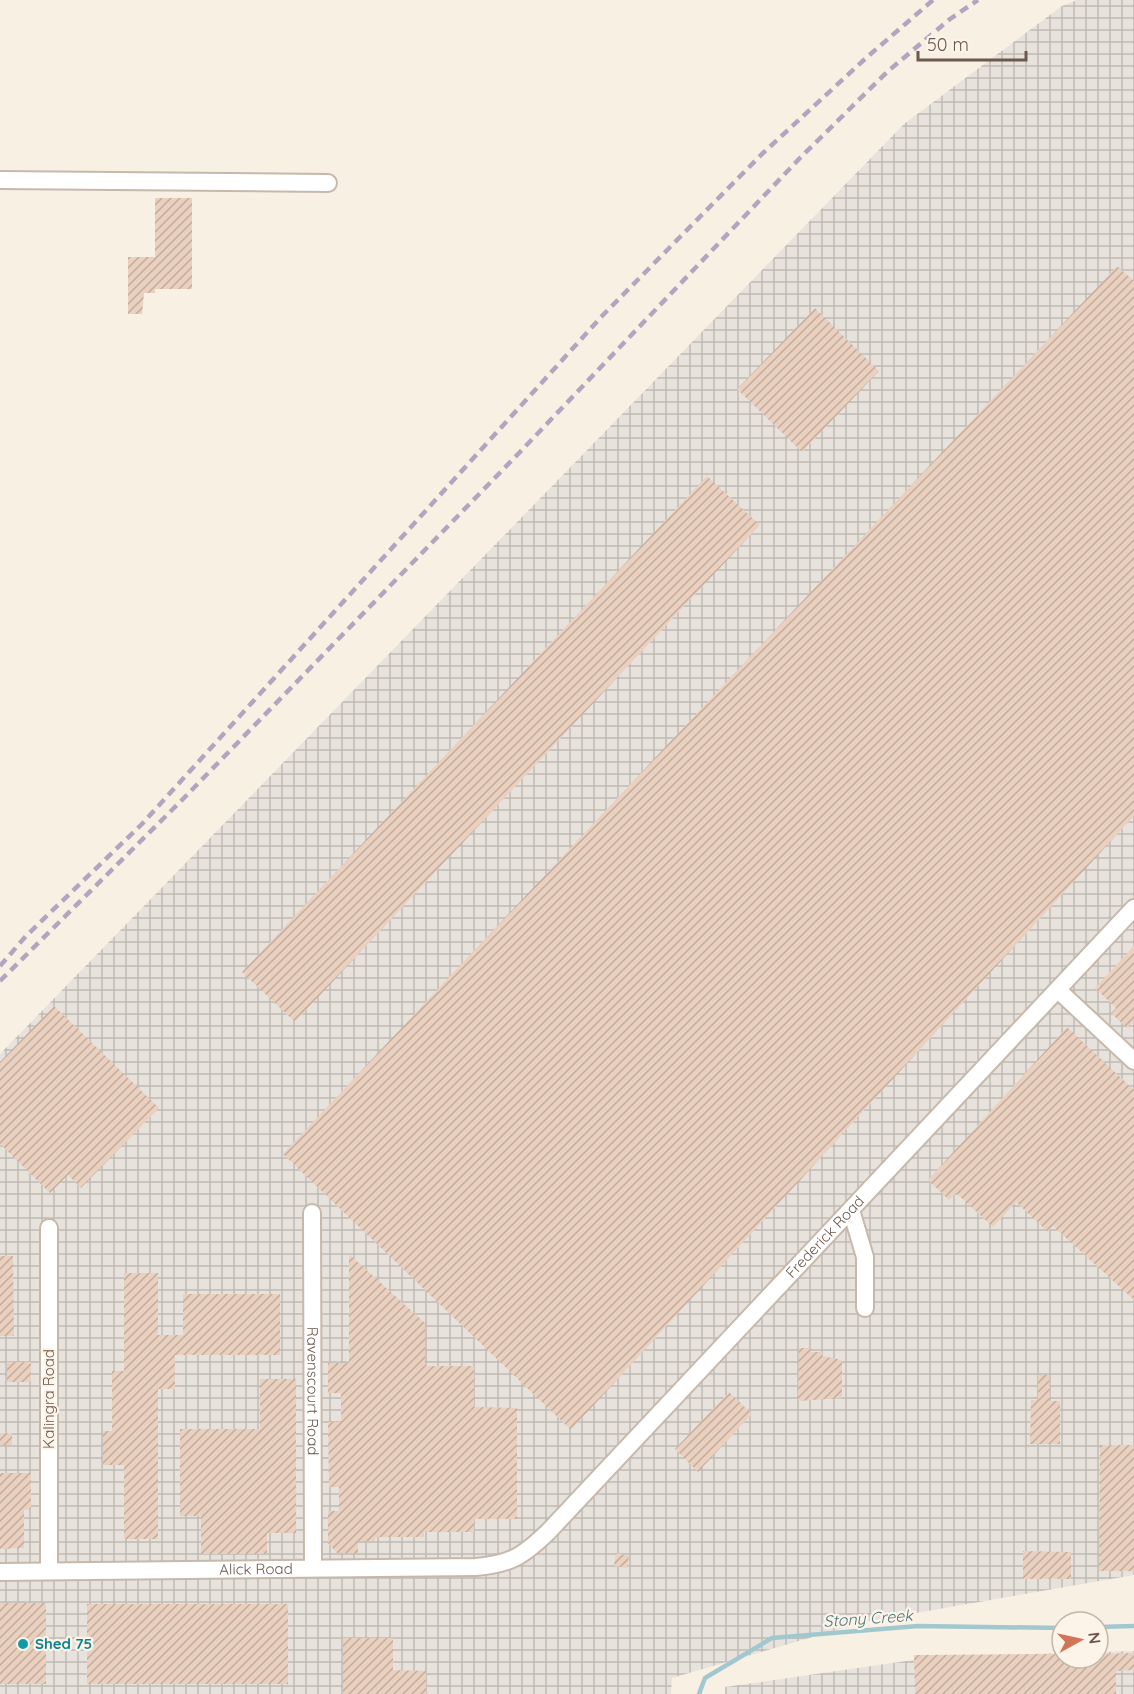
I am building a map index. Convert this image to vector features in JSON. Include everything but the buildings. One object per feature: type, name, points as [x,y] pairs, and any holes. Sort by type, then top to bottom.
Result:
[{"type":"street","points":[[0,180],[328,183]]},
{"type":"street","name":"Frederick Road","points":[[512,1561],[528,1552],[548,1532],[1134,908]]},
{"type":"street","points":[[1058,990],[1134,1061]]},
{"type":"street","points":[[851,1210],[865,1257],[865,1308]]},
{"type":"street","name":"Ravenscourt Road","points":[[312,1213],[313,1568]]},
{"type":"street","name":"Kalingra Road","points":[[49,1228],[49,1571]]},
{"type":"street","name":"Alick Road","points":[[0,1572],[476,1567],[512,1561]]},
{"type":"shaded area","points":[[1077,0],[1134,0],[1134,1575],[864,1622],[672,1678],[671,1694],[0,1694],[0,1054],[904,124],[1062,6]]},
{"type":"shaded area","points":[[1134,1651],[1134,1694],[725,1694],[725,1687],[934,1657],[1050,1653],[1050,1670],[1110,1670],[1110,1652]]},
{"type":"waterway","name":"Stony Creek","points":[[699,1694],[705,1678],[772,1638],[918,1626],[1050,1628]]},
{"type":"waterway","name":"Stony Creek","points":[[1110,1627],[1134,1626]]},
{"type":"railway","points":[[0,966],[26,936],[142,824],[603,315],[762,154],[933,0]]},
{"type":"railway","points":[[0,981],[182,800],[520,452],[799,159],[887,72],[950,19],[978,0]]},
{"type":"place","name":"Shed 75","points":[[23,1644]]}]
